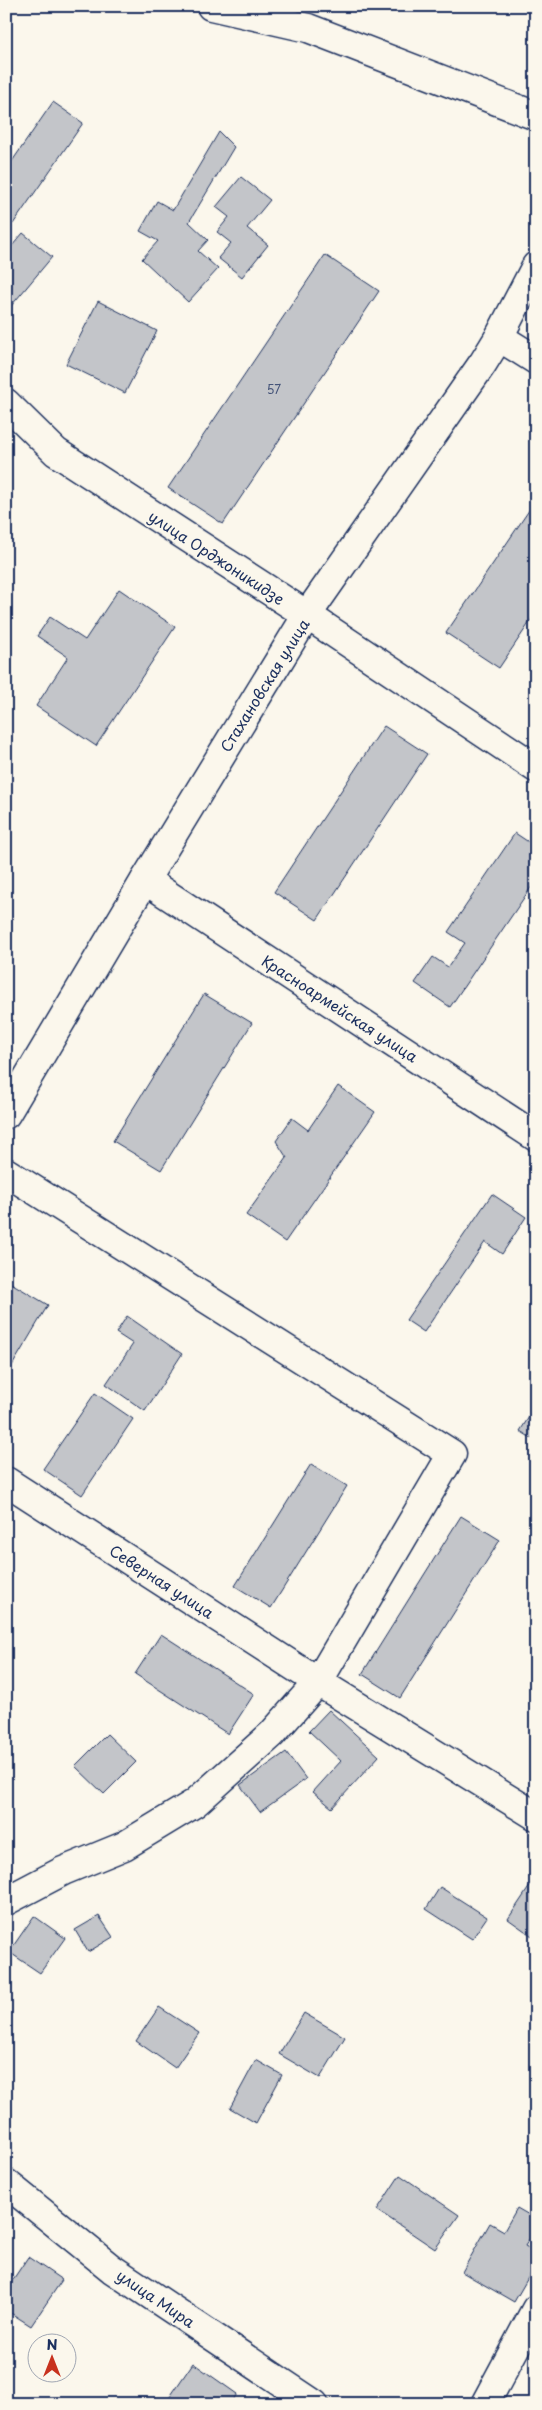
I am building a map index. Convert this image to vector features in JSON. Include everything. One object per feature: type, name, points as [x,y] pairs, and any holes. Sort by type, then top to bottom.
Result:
[{"type":"street","points":[[211,6],[308,28],[536,116]]},
{"type":"street","name":"Стахановская улица","points":[[6,1114],[145,880],[307,615],[499,337],[536,266]]},
{"type":"street","points":[[499,337],[536,360]]},
{"type":"street","name":"улица Орджоникидзе","points":[[6,403],[56,452],[307,615],[536,768]]},
{"type":"street","name":"Красноармейская улица","points":[[145,880],[536,1136]]},
{"type":"street","points":[[6,1172],[452,1454],[323,1674],[272,1734],[195,1803],[124,1846],[63,1871],[6,1901]]},
{"type":"street","name":"Северная улица","points":[[6,1481],[323,1674],[536,1816]]},
{"type":"street","name":"улица Мира","points":[[6,2183],[112,2269],[314,2404]]},
{"type":"street","points":[[485,2404],[536,2309]]},
{"type":"building","points":[[53,102],[83,123],[13,224],[6,220],[6,170]]},
{"type":"building","points":[[219,132],[234,147],[189,222],[208,240],[198,251],[218,269],[188,302],[142,259],[158,241],[140,231],[157,201],[173,210]]},
{"type":"building","points":[[241,177],[270,200],[247,228],[268,245],[242,277],[218,258],[231,243],[217,232],[229,217],[216,207]]},
{"type":"building","points":[[23,233],[52,257],[6,312],[6,253]]},
{"type":"building","points":[[325,255],[379,291],[223,524],[168,488]]},
{"type":"building","points":[[98,301],[157,331],[125,393],[66,364]]},
{"type":"building","points":[[536,500],[536,613],[499,668],[446,633]]},
{"type":"building","points":[[119,589],[175,627],[96,746],[36,706],[68,657],[37,636],[50,617],[85,640]]},
{"type":"building","points":[[384,726],[427,754],[317,920],[274,892]]},
{"type":"building","points":[[515,833],[536,847],[536,880],[450,1007],[415,983],[433,957],[448,967],[465,943],[448,932]]},
{"type":"building","points":[[204,994],[252,1023],[161,1170],[113,1141]]},
{"type":"building","points":[[338,1086],[375,1112],[285,1242],[246,1215],[287,1158],[276,1141],[292,1118],[308,1130]]},
{"type":"building","points":[[492,1194],[526,1217],[502,1254],[485,1242],[424,1332],[406,1320]]},
{"type":"building","points":[[6,1280],[48,1305],[6,1376]]},
{"type":"building","points":[[127,1316],[182,1354],[145,1411],[106,1384],[133,1344],[116,1333]]},
{"type":"building","points":[[95,1393],[133,1419],[82,1495],[43,1469]]},
{"type":"building","points":[[536,1406],[536,1441],[520,1431]]},
{"type":"building","points":[[311,1464],[347,1486],[271,1608],[235,1586]]},
{"type":"building","points":[[461,1516],[500,1540],[400,1698],[362,1674]]},
{"type":"building","points":[[161,1634],[254,1694],[228,1734],[135,1674]]},
{"type":"building","points":[[329,1710],[379,1756],[332,1808],[313,1792],[341,1761],[309,1731]]},
{"type":"building","points":[[107,1734],[136,1762],[104,1794],[75,1766]]},
{"type":"building","points":[[286,1752],[306,1779],[260,1812],[240,1785]]},
{"type":"building","points":[[532,1883],[536,1885],[536,1931],[532,1936],[508,1919]]},
{"type":"building","points":[[440,1887],[487,1917],[472,1939],[426,1909]]},
{"type":"building","points":[[34,1916],[65,1938],[40,1973],[9,1952]]},
{"type":"building","points":[[99,1916],[113,1937],[88,1952],[75,1930]]},
{"type":"building","points":[[159,2007],[199,2033],[175,2068],[136,2041]]},
{"type":"building","points":[[304,2013],[345,2037],[320,2078],[279,2054]]},
{"type":"building","points":[[256,2060],[282,2075],[256,2123],[230,2108]]},
{"type":"building","points":[[400,2175],[459,2215],[435,2249],[377,2210]]},
{"type":"building","points":[[517,2208],[536,2219],[536,2228],[525,2246],[536,2252],[536,2264],[514,2302],[462,2272],[490,2223],[504,2231]]},
{"type":"building","points":[[28,2257],[62,2280],[31,2326],[6,2310],[6,2290]]},
{"type":"building","points":[[193,2363],[237,2394],[230,2404],[165,2404]]}]
